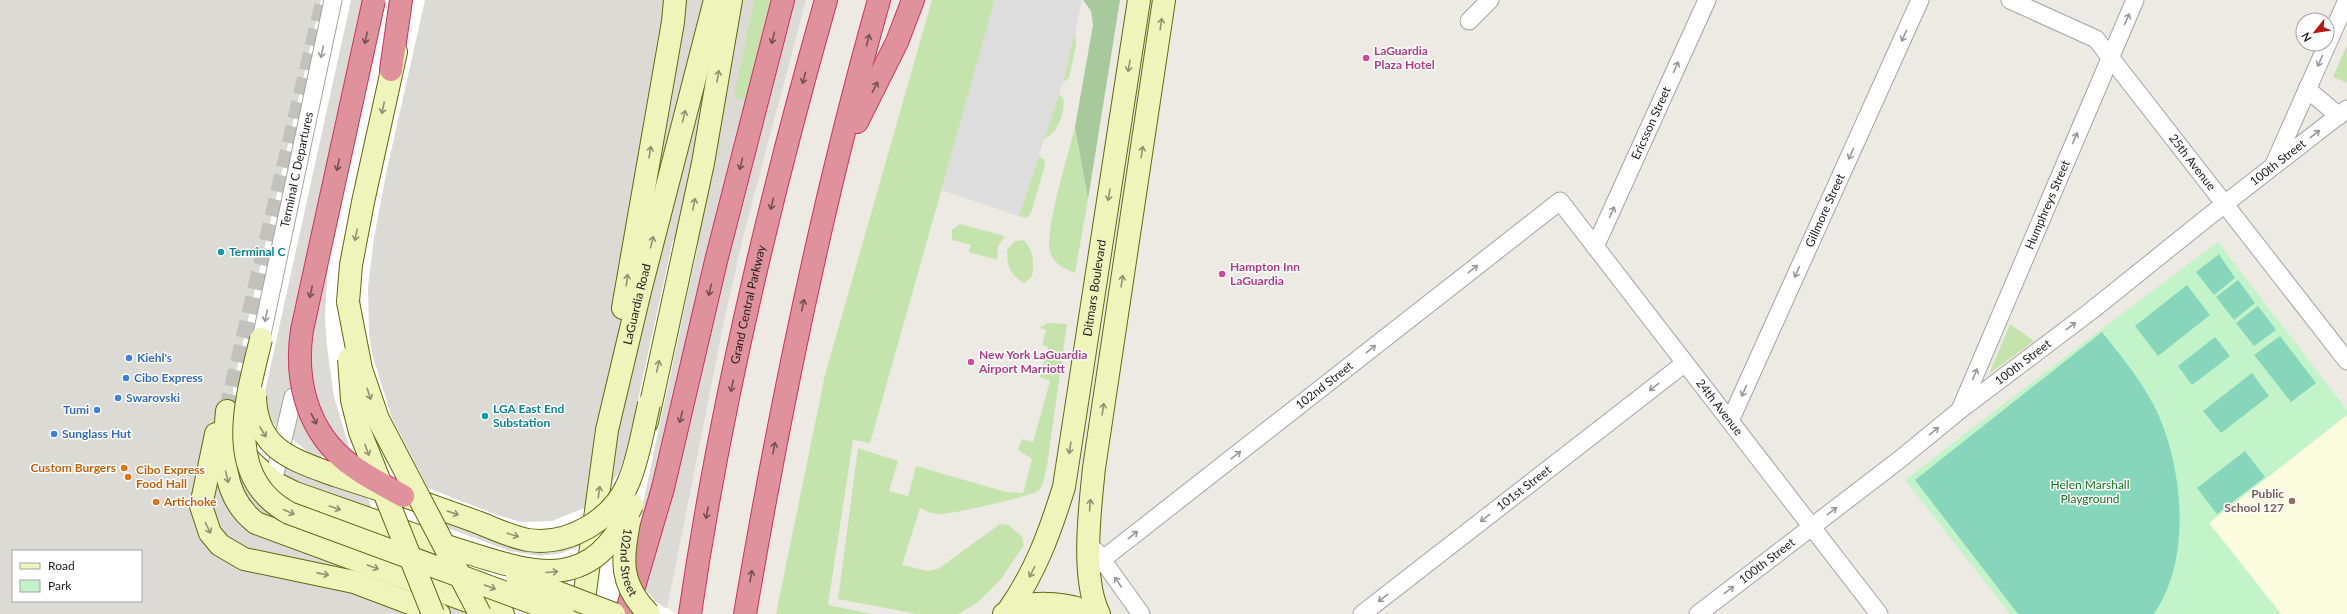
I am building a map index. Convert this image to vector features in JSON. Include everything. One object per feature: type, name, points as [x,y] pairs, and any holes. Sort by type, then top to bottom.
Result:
[{"type":"highway","points":[[374,0],[302,330],[299,366],[303,390],[311,414],[332,447],[361,472],[403,496]]},
{"type":"highway","points":[[391,70],[400,0]]},
{"type":"highway","points":[[626,614],[663,488],[716,261],[783,0]]},
{"type":"highway","name":"Grand Central Parkway","points":[[690,614],[710,494],[748,308],[790,133],[826,0]]},
{"type":"highway","points":[[745,614],[782,404],[808,282],[879,0]]},
{"type":"highway","points":[[838,159],[897,42],[913,0]]},
{"type":"street","name":"Terminal C Departures","points":[[261,339],[333,0]]},
{"type":"street","points":[[410,0],[391,70],[351,265],[348,302],[349,359],[355,414],[375,472],[433,614]]},
{"type":"street","name":"LaGuardia Road","points":[[582,614],[607,430],[638,298],[715,0]]},
{"type":"street","points":[[261,339],[255,381],[256,413],[258,423],[269,440],[285,455],[365,486],[403,496],[528,540],[550,540],[571,535],[602,518],[624,491],[632,472],[650,404],[703,163],[731,0]]},
{"type":"street","name":"Ditmars Boulevard","points":[[1006,613],[1024,588],[1046,542],[1064,487],[1139,0]]},
{"type":"street","name":"Ditmars Boulevard","points":[[1099,614],[1091,592],[1096,565],[1090,543],[1094,468],[1164,0]]},
{"type":"street","points":[[1469,21],[1490,0]]},
{"type":"street","name":"Ericsson Street","points":[[1595,247],[1706,0]]},
{"type":"street","name":"Gillmore Street","points":[[1730,421],[1920,0]]},
{"type":"street","name":"25th Avenue","points":[[2010,0],[2096,38],[2347,361]]},
{"type":"street","name":"Humphreys Street","points":[[1960,410],[2110,55],[2135,0]]},
{"type":"street","points":[[2273,166],[2347,0]]},
{"type":"street","points":[[607,430],[628,272],[675,4]]},
{"type":"street","points":[[2307,89],[2343,112]]},
{"type":"street","name":"100th Street","points":[[1698,614],[1899,460],[1960,410],[2091,311],[2343,112]]},
{"type":"street","name":"24th Avenue","points":[[1560,201],[1879,614]]},
{"type":"street","name":"102nd Street","points":[[1096,565],[1560,201]]},
{"type":"street","points":[[348,302],[361,369],[378,419],[480,614]]},
{"type":"street","points":[[261,339],[246,401],[243,428],[246,456],[250,470],[269,499],[289,513],[563,614]]},
{"type":"street","name":"101st Street","points":[[1362,614],[1685,363]]},
{"type":"street","points":[[264,527],[293,397]]},
{"type":"street","points":[[227,411],[235,444],[244,456],[273,482],[308,498],[446,546],[526,570],[547,572],[563,570],[587,562],[606,549],[622,528],[632,506],[650,404]]},
{"type":"street","points":[[227,411],[224,454],[229,484],[243,511],[249,518],[264,527],[297,540],[503,614]]},
{"type":"street","points":[[227,411],[215,436],[201,506],[210,533],[220,545],[244,559],[339,578],[402,599],[439,614]]},
{"type":"street","name":"102nd Street","points":[[632,506],[624,548],[624,570],[631,591],[649,614]]},
{"type":"street","points":[[446,546],[502,572],[614,614]]},
{"type":"street","points":[[1096,565],[1141,614]]},
{"type":"street","points":[[1006,613],[1044,604],[1066,605],[1091,614]]},
{"type":"shaded area","points":[[0,0],[806,0],[744,233],[725,316],[666,614],[0,614]]},
{"type":"shaded area","points":[[995,0],[1082,0],[1065,76],[1019,216],[941,190]]},
{"type":"shaded area","name":"Public School 127","points":[[2347,415],[2347,614],[2281,614],[2209,523]]},
{"type":"green space","points":[[754,0],[770,0],[745,100],[734,97]]},
{"type":"green space","points":[[932,0],[995,0],[870,443],[853,440],[828,605],[872,614],[776,614],[825,375]]},
{"type":"green space","points":[[1083,0],[1120,0],[1088,199],[1075,127],[1093,25],[1091,11]]},
{"type":"green space","points":[[1075,31],[1076,46],[1069,78],[1062,83]]},
{"type":"green space","points":[[2347,45],[2347,83],[2333,77]]},
{"type":"green space","points":[[1058,94],[1063,98],[1064,103],[1060,122],[1053,133],[1044,138]]},
{"type":"green space","points":[[1075,127],[1088,199],[1075,273],[1064,268],[1054,260],[1050,252],[1049,242],[1054,210]]},
{"type":"green space","points":[[1039,156],[1044,159],[1045,165],[1031,213],[1026,218],[1019,216]]},
{"type":"green space","points":[[960,224],[1005,236],[998,247],[997,260],[969,252],[971,245],[952,240],[952,230]]},
{"type":"green space","points":[[1024,240],[1030,249],[1033,266],[1032,277],[1024,283],[1015,277],[1010,270],[1007,250],[1015,241]]},
{"type":"green space","name":"Helen Marshall Playground","points":[[2218,242],[2347,410],[2347,415],[2209,523],[2281,614],[2010,614],[1905,480],[2104,327]]},
{"type":"green space","points":[[2219,254],[2235,278],[2214,295],[2196,272]]},
{"type":"green space","points":[[2238,280],[2255,303],[2234,320],[2216,297]]},
{"type":"green space","points":[[2187,285],[2210,315],[2158,356],[2135,326]]},
{"type":"green space","points":[[2258,306],[2276,330],[2254,346],[2236,323]]},
{"type":"green space","points":[[1048,323],[1067,324],[1047,466],[1041,488],[1022,497],[945,514],[928,512],[920,508],[902,565],[928,571],[938,569],[1000,524],[1009,525],[1022,537],[1024,545],[1001,579],[977,603],[958,614],[917,614],[838,599],[858,448],[898,461],[889,491],[908,496],[916,466],[1006,492],[1023,493],[1032,459],[1018,450],[1022,439],[1033,442],[1050,381],[1040,377],[1048,347],[1042,345],[1046,330],[1039,328]]},
{"type":"green space","points":[[2010,324],[2034,341],[1989,374]]},
{"type":"green space","points":[[2102,332],[2120,354],[2145,390],[2159,416],[2171,451],[2176,474],[2180,523],[2178,548],[2173,571],[2165,594],[2154,614],[2018,614],[1915,480]]},
{"type":"green space","points":[[2280,336],[2316,383],[2291,402],[2254,355]]},
{"type":"green space","points":[[2215,337],[2230,356],[2192,385],[2178,366]]},
{"type":"green space","points":[[2252,373],[2269,396],[2221,433],[2203,411]]},
{"type":"green space","points":[[2245,451],[2265,477],[2217,514],[2197,488]]},
{"type":"pier","points":[[321,0],[351,0],[264,396],[264,407],[268,417],[276,426],[318,460],[325,454],[312,436],[297,405],[291,382],[290,346],[362,0],[378,0],[334,203],[309,344],[311,379],[316,400],[332,431],[350,450],[334,397],[327,346],[325,318],[329,241],[385,0],[425,0],[386,174],[374,238],[368,287],[369,334],[373,357],[392,418],[428,488],[500,516],[521,522],[552,521],[587,507],[612,483],[619,472],[627,450],[673,240],[698,245],[642,508],[636,554],[638,573],[645,589],[656,602],[676,614],[543,614],[482,593],[484,597],[532,614],[464,614],[461,608],[440,601],[445,614],[419,614],[408,589],[312,555],[318,538],[398,566],[397,563],[279,520],[264,508],[244,484],[235,451],[233,386]],"holes":[[[261,457],[369,496],[369,498],[367,497],[383,535],[387,539],[290,503],[270,484]],[[446,524],[512,546],[540,551],[564,548],[601,531],[586,543],[562,553],[540,556],[509,551],[448,528]]]},
{"type":"tunnel","points":[[227,411],[324,0]]},
{"type":"place","name":"LaGuardia Plaza Hotel","points":[[1366,58]]},
{"type":"place","name":"Terminal C","points":[[221,252]]},
{"type":"place","name":"Hampton Inn LaGuardia","points":[[1222,274]]},
{"type":"place","name":"Kiehl's","points":[[129,358]]},
{"type":"place","name":"New York LaGuardia Airport Marriott","points":[[971,362]]},
{"type":"place","name":"Cibo Express","points":[[126,378]]},
{"type":"place","name":"Swarovski","points":[[118,398]]},
{"type":"place","name":"Tumi","points":[[97,410]]},
{"type":"place","name":"LGA East End Substation","points":[[485,416]]},
{"type":"place","name":"Sunglass Hut","points":[[54,434]]},
{"type":"place","name":"Custom Burgers","points":[[124,468]]},
{"type":"place","name":"Cibo Express Food Hall","points":[[128,477]]},
{"type":"place","name":"Public School 127","points":[[2292,501]]},
{"type":"place","name":"Artichoke","points":[[156,502]]}]
